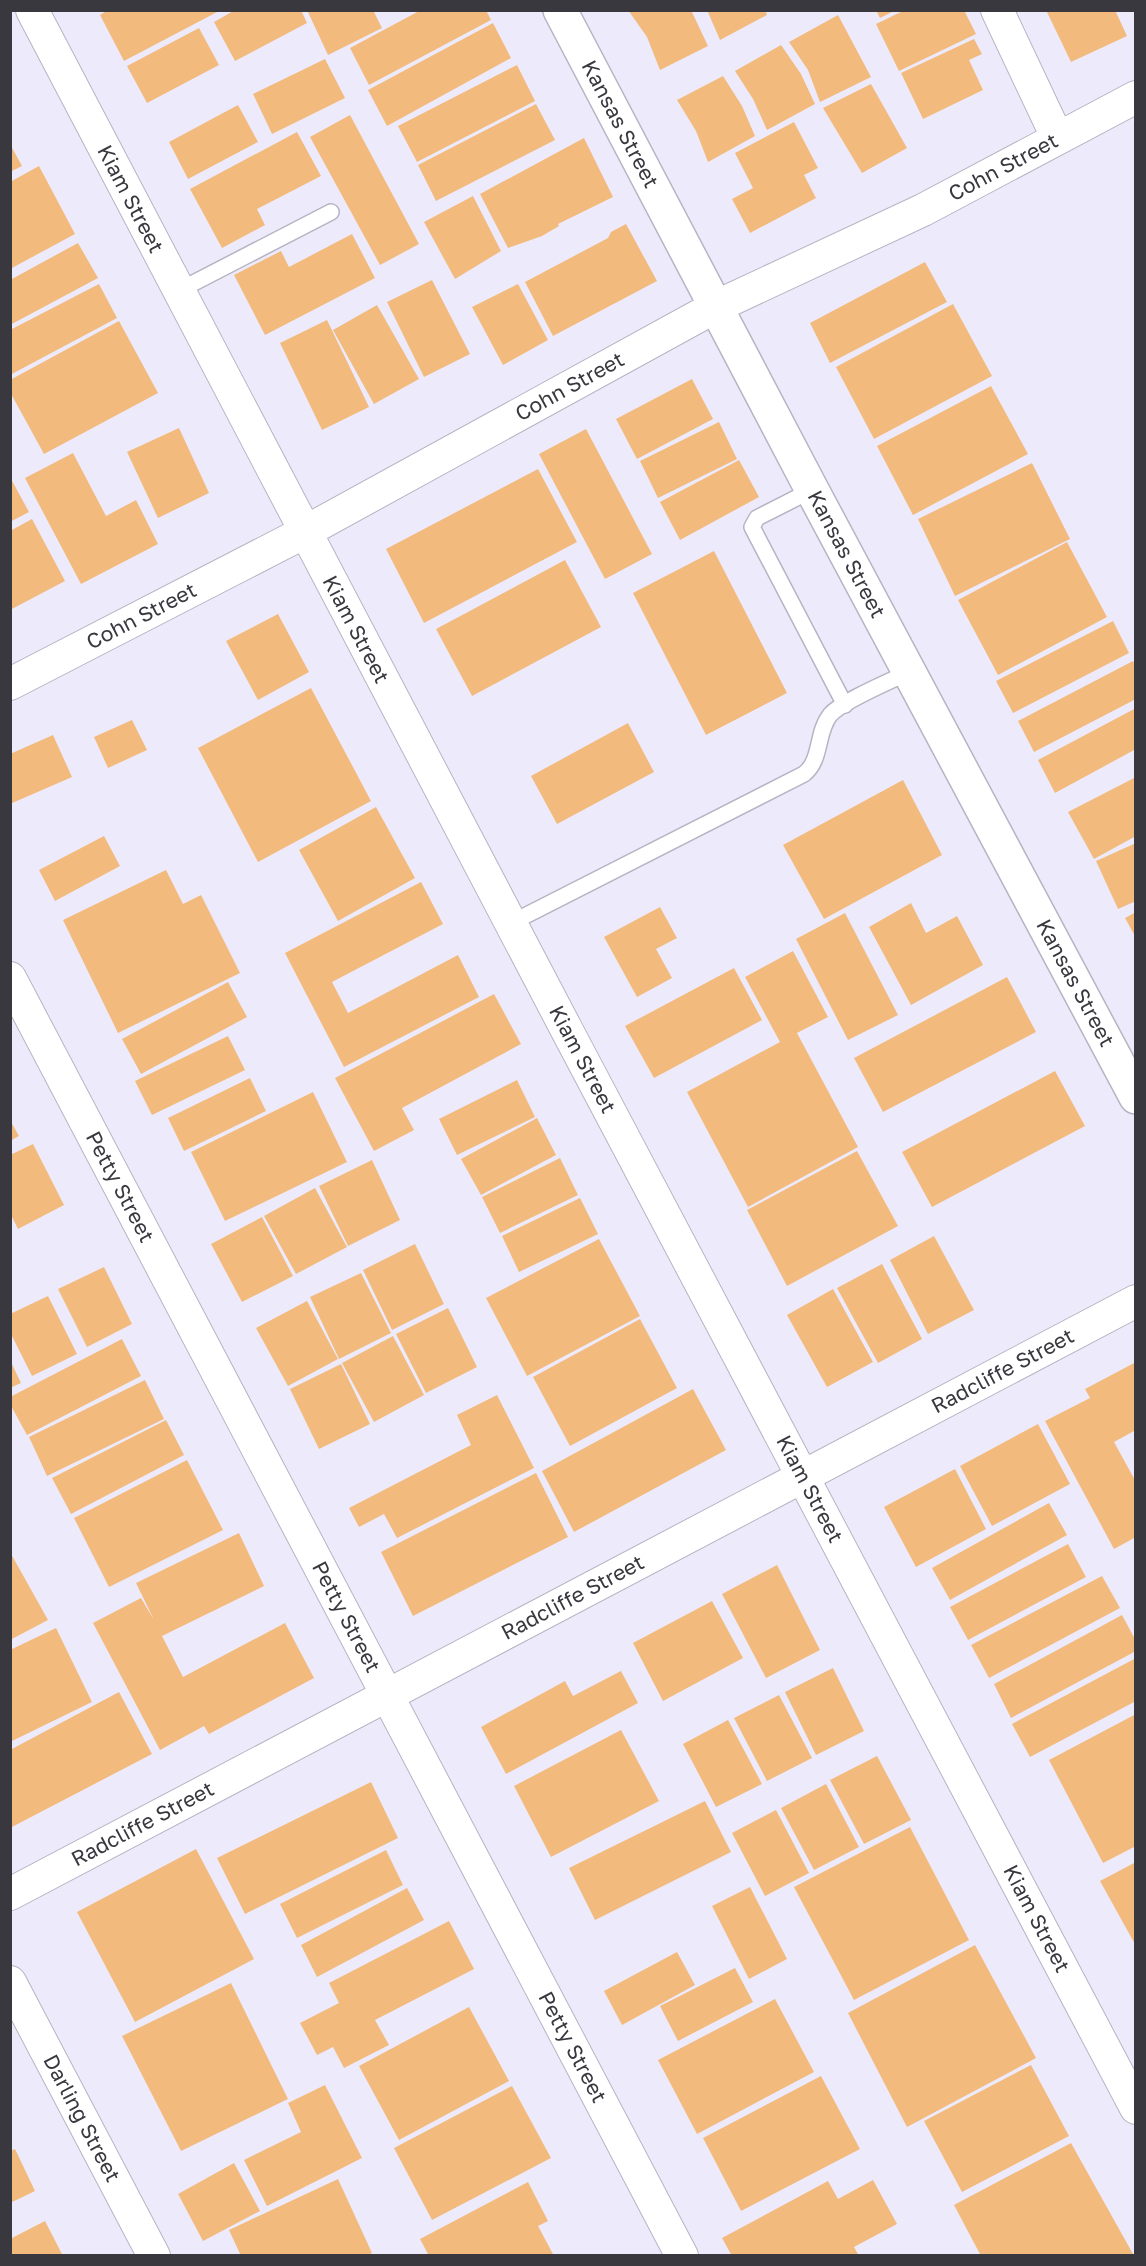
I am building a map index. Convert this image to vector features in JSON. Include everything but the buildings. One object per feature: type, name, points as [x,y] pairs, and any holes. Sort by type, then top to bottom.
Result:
[{"type":"street","name":"Kansas Street","points":[[560,10],[812,490],[1136,1097]]},
{"type":"street","points":[[998,10],[1057,137]]},
{"type":"street","name":"Kiam Street","points":[[37,12],[303,533],[804,1476],[1136,2108]]},
{"type":"street","name":"Cohn Street","points":[[10,684],[303,533],[716,307],[923,210],[1136,97]]},
{"type":"street","name":"Petty Street","points":[[10,978],[682,2256]]},
{"type":"street","name":"Radcliffe Street","points":[[10,1894],[1136,1301]]},
{"type":"street","name":"Darling Street","points":[[10,1982],[154,2256]]},
{"type":"lane","points":[[178,291],[331,212]]},
{"type":"lane","points":[[812,490],[757,518],[752,527],[845,705]]},
{"type":"lane","points":[[511,923],[804,774],[812,768],[823,727],[831,713],[909,672]]}]
